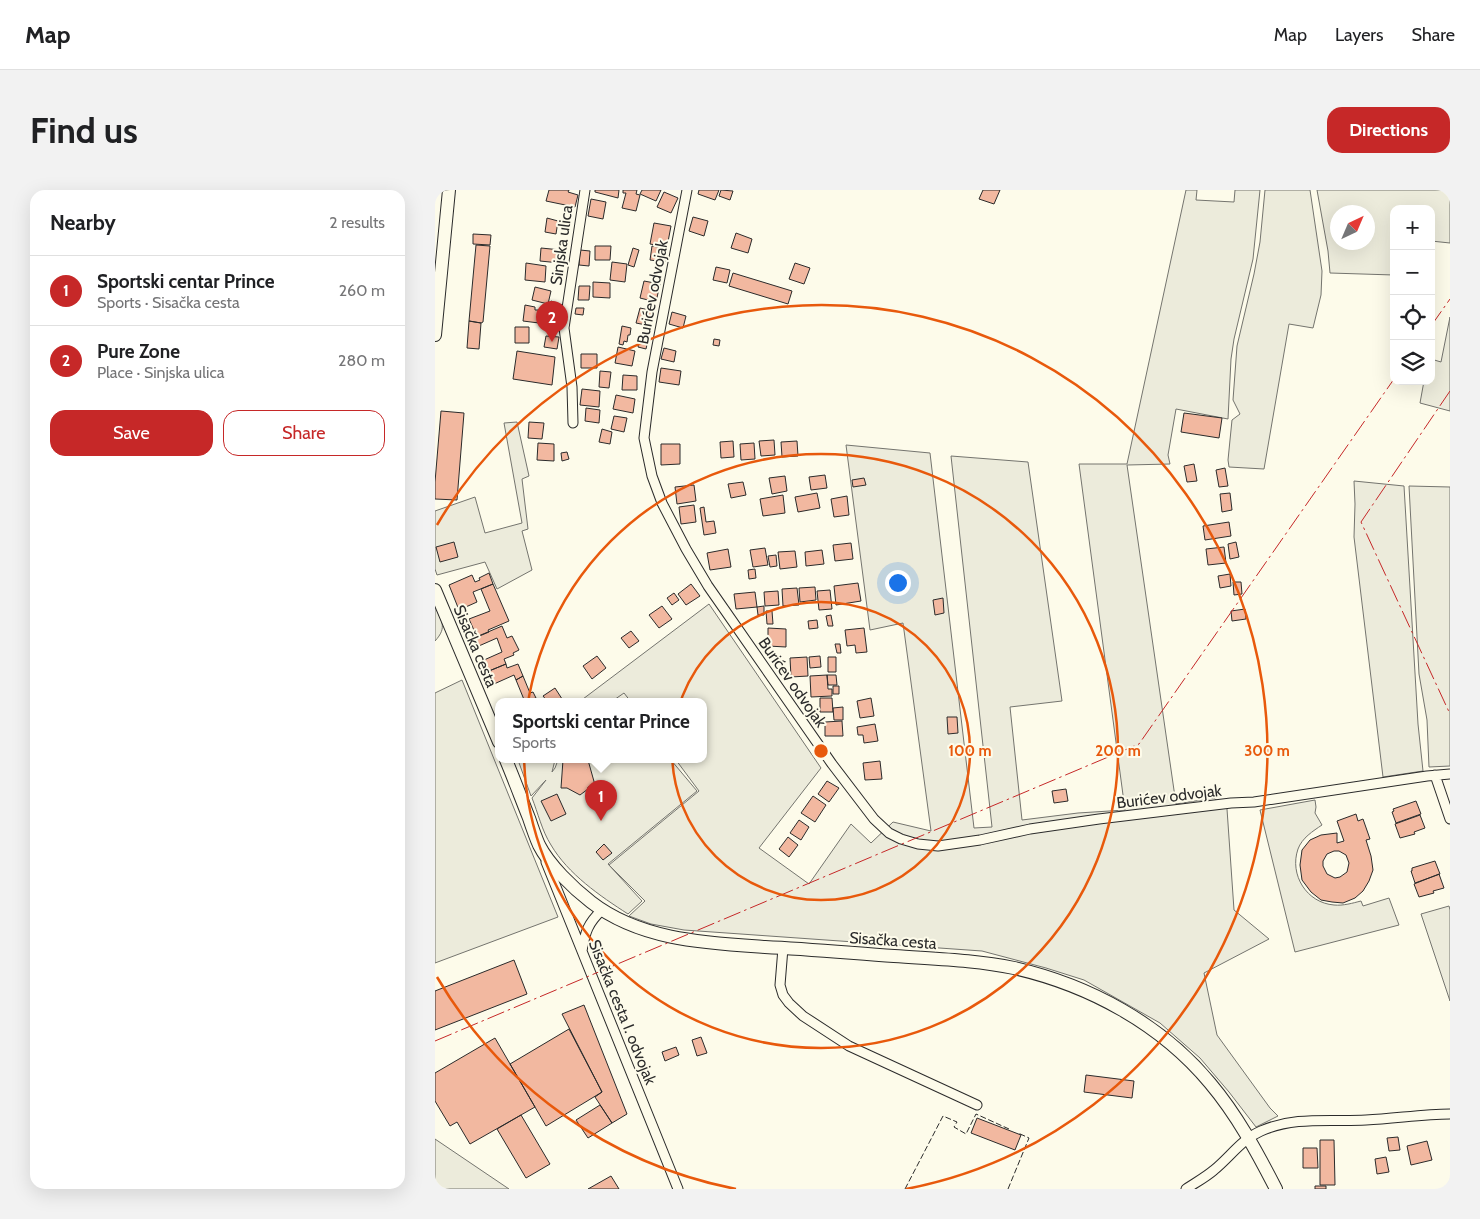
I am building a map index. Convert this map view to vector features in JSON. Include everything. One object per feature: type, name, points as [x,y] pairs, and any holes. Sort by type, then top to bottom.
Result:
[{"type":"main road","points":[[435,336],[449,190]]},
{"type":"main road","name":"Sisačka cesta","points":[[435,590],[495,732]]},
{"type":"main road","name":"Sisačka cesta","points":[[507,763],[540,846],[551,863],[577,890],[603,910],[636,928],[710,943],[966,961],[1014,968],[1080,989],[1106,1001],[1160,1034],[1185,1056],[1209,1082],[1249,1138],[1275,1189]]},
{"type":"street","name":"Sinjska ulica","points":[[573,423],[572,387],[564,328],[585,190]]},
{"type":"street","name":"Burićev odvojak","points":[[687,190],[652,372],[644,438],[652,476],[662,503],[686,549],[709,586],[838,772],[874,819],[889,833],[918,844],[938,846],[981,840],[1030,829],[1155,812],[1254,802],[1450,774]]},
{"type":"street","points":[[1435,775],[1450,819]]},
{"type":"street","name":"Sisačka cesta I. odvojak","points":[[540,846],[678,1189]]},
{"type":"street","points":[[582,951],[585,933],[589,924],[603,910]]},
{"type":"street","points":[[783,948],[781,985],[783,994],[789,1003],[803,1016],[849,1046],[977,1105]]},
{"type":"street","points":[[1186,1189],[1214,1171],[1249,1138],[1260,1131],[1280,1124],[1300,1120],[1366,1120],[1427,1114],[1450,1114]]},
{"type":"shaded area","points":[[1186,190],[1197,190],[1196,200],[1234,202],[1235,190],[1260,190],[1253,259],[1231,359],[1228,419],[1176,409],[1168,455],[1170,464],[1127,465],[1176,804],[1214,798],[1227,809],[1234,910],[1269,939],[1204,973],[1217,1035],[1270,1108],[1278,1116],[1256,1127],[1200,1058],[1160,1023],[1084,980],[982,951],[684,930],[651,924],[629,916],[645,901],[609,865],[699,791],[678,763],[707,763],[707,698],[628,698],[624,693],[617,698],[584,698],[709,604],[821,768],[759,848],[809,884],[851,824],[871,843],[893,822],[931,831],[903,623],[870,630],[846,445],[930,453],[974,828],[992,827],[951,456],[1028,462],[1062,701],[1010,707],[1022,820],[1078,813],[1125,810],[1079,464],[1127,464]]},
{"type":"shaded area","points":[[1265,190],[1310,190],[1322,271],[1321,295],[1313,328],[1289,324],[1264,469],[1229,467],[1232,420],[1240,414],[1233,400],[1237,346],[1260,242]]},
{"type":"shaded area","points":[[1317,190],[1450,190],[1450,243],[1435,241],[1435,205],[1390,205],[1390,275],[1330,273]]},
{"type":"shaded area","points":[[1450,317],[1450,411],[1420,403],[1423,385],[1435,385],[1435,360],[1441,362]]},
{"type":"shaded area","points":[[517,422],[529,476],[522,479],[528,529],[522,531],[532,570],[497,589],[485,562],[437,575],[435,569],[435,511],[475,497],[485,533],[522,523],[504,423]]},
{"type":"shaded area","points":[[1354,481],[1404,486],[1418,724],[1423,771],[1383,777],[1354,537]]},
{"type":"shaded area","points":[[1409,486],[1450,487],[1450,766],[1429,767],[1427,720],[1419,674]]},
{"type":"shaded area","points":[[435,606],[442,628],[435,641]]},
{"type":"shaded area","points":[[462,680],[558,917],[435,963],[435,693]]},
{"type":"shaded area","points":[[519,763],[554,763],[552,772],[557,763],[674,763],[697,791],[608,864],[642,901],[628,914],[585,884],[558,856],[551,845],[532,798],[546,780],[531,796]]},
{"type":"shaded area","points":[[1315,800],[1315,813],[1322,825],[1305,838],[1298,849],[1296,859],[1298,878],[1303,886],[1316,899],[1334,905],[1361,901],[1363,906],[1389,898],[1399,925],[1295,952],[1260,810]]},
{"type":"shaded area","points":[[1449,906],[1450,910],[1450,1001],[1421,914]]},
{"type":"shaded area","points":[[435,1139],[509,1189],[443,1189],[435,1183]]},
{"type":"building","points":[[549,190],[569,190],[568,192],[578,195],[575,207],[546,201]]},
{"type":"building","points":[[595,190],[619,190],[618,198],[595,192]]},
{"type":"building","points":[[623,190],[637,190],[636,194],[640,195],[636,211],[622,208],[626,193],[623,193]]},
{"type":"building","points":[[642,190],[661,190],[656,201],[640,194]]},
{"type":"building","points":[[699,190],[719,190],[715,200],[698,194]]},
{"type":"building","points":[[721,190],[733,191],[730,200],[719,196]]},
{"type":"building","points":[[983,190],[1000,190],[994,204],[979,199]]},
{"type":"building","points":[[664,192],[678,198],[671,213],[657,207]]},
{"type":"building","points":[[591,199],[606,202],[603,219],[588,216]]},
{"type":"building","points":[[693,217],[708,221],[704,236],[689,231]]},
{"type":"building","points":[[547,218],[558,221],[556,234],[545,232]]},
{"type":"building","points":[[654,223],[671,226],[667,247],[650,244]]},
{"type":"building","points":[[736,233],[752,239],[748,253],[731,248]]},
{"type":"building","points":[[473,234],[491,235],[490,245],[473,244]]},
{"type":"building","points":[[476,245],[490,246],[483,322],[481,323],[469,321]]},
{"type":"building","points":[[595,246],[611,246],[610,260],[595,260]]},
{"type":"building","points":[[652,246],[667,249],[665,262],[650,260]]},
{"type":"building","points":[[541,248],[561,250],[560,263],[540,261]]},
{"type":"building","points":[[633,248],[639,250],[634,267],[628,265]]},
{"type":"building","points":[[580,250],[590,251],[589,266],[579,265]]},
{"type":"building","points":[[612,262],[627,264],[625,282],[610,280]]},
{"type":"building","points":[[526,263],[546,266],[545,282],[525,280]]},
{"type":"building","points":[[795,263],[810,268],[804,284],[789,279]]},
{"type":"building","points":[[716,267],[730,270],[727,283],[713,280]]},
{"type":"building","points":[[733,273],[792,291],[788,304],[729,286]]},
{"type":"building","points":[[644,281],[660,284],[656,302],[640,298]]},
{"type":"building","points":[[593,282],[610,283],[610,298],[593,297]]},
{"type":"building","points":[[579,286],[590,286],[589,300],[578,300]]},
{"type":"building","points":[[535,287],[551,291],[548,304],[532,300]]},
{"type":"building","points":[[551,301],[562,305],[559,314],[548,310]]},
{"type":"building","points":[[525,305],[535,307],[535,310],[541,310],[539,323],[523,321]]},
{"type":"building","points":[[576,308],[584,308],[583,315],[575,314]]},
{"type":"building","points":[[640,308],[654,311],[651,326],[636,323]]},
{"type":"building","points":[[672,312],[686,316],[683,328],[669,324]]},
{"type":"building","points":[[469,321],[481,323],[479,349],[467,348]]},
{"type":"building","points":[[622,326],[631,328],[627,342],[624,341],[623,345],[619,344]]},
{"type":"building","points":[[515,327],[529,327],[529,343],[515,343]]},
{"type":"building","points":[[640,334],[649,336],[646,349],[638,347]]},
{"type":"building","points":[[546,336],[559,337],[557,349],[544,347]]},
{"type":"building","points":[[714,339],[720,340],[719,346],[713,345]]},
{"type":"building","points":[[618,347],[635,351],[632,366],[615,363]]},
{"type":"building","points":[[664,348],[676,351],[674,362],[661,359]]},
{"type":"building","points":[[517,351],[555,357],[552,385],[513,379]]},
{"type":"building","points":[[581,354],[597,354],[597,368],[581,368]]},
{"type":"building","points":[[661,368],[681,371],[679,385],[659,382]]},
{"type":"building","points":[[600,371],[611,372],[609,388],[599,387]]},
{"type":"building","points":[[623,375],[637,376],[637,390],[622,390]]},
{"type":"building","points":[[582,389],[600,391],[599,407],[580,405]]},
{"type":"building","points":[[616,395],[635,399],[633,413],[613,409]]},
{"type":"building","points":[[586,408],[600,410],[599,423],[585,421]]},
{"type":"building","points":[[441,411],[464,413],[457,500],[435,499]]},
{"type":"building","points":[[1184,413],[1222,418],[1219,438],[1181,432]]},
{"type":"building","points":[[614,416],[627,418],[624,432],[611,429]]},
{"type":"building","points":[[529,422],[544,423],[542,439],[528,438]]},
{"type":"building","points":[[602,429],[612,432],[610,444],[599,442]]},
{"type":"building","points":[[774,440],[775,455],[761,456],[759,441]]},
{"type":"building","points":[[733,441],[734,457],[721,458],[720,442]]},
{"type":"building","points":[[797,441],[798,456],[782,457],[781,442]]},
{"type":"building","points":[[538,443],[554,444],[554,461],[537,460]]},
{"type":"building","points":[[754,443],[755,459],[741,460],[740,444]]},
{"type":"building","points":[[661,444],[680,444],[680,464],[661,465]]},
{"type":"building","points":[[567,452],[569,459],[562,461],[561,453]]},
{"type":"building","points":[[1194,464],[1197,481],[1187,482],[1184,466]]},
{"type":"building","points":[[1225,468],[1228,486],[1219,487],[1216,470]]},
{"type":"building","points":[[825,475],[827,488],[811,490],[809,477]]},
{"type":"building","points":[[785,476],[787,491],[772,494],[769,478]]},
{"type":"building","points":[[864,478],[866,485],[853,487],[852,480]]},
{"type":"building","points":[[743,482],[746,495],[731,498],[728,484]]},
{"type":"building","points":[[694,485],[696,501],[677,504],[675,487]]},
{"type":"building","points":[[817,493],[820,508],[798,512],[795,497]]},
{"type":"building","points":[[1230,493],[1232,510],[1222,512],[1220,494]]},
{"type":"building","points":[[783,495],[785,513],[763,516],[760,499]]},
{"type":"building","points":[[847,496],[849,515],[834,517],[831,499]]},
{"type":"building","points":[[694,505],[696,522],[681,524],[679,507]]},
{"type":"building","points":[[704,507],[706,522],[714,521],[716,533],[704,535],[700,508]]},
{"type":"building","points":[[1229,522],[1231,536],[1205,540],[1203,526]]},
{"type":"building","points":[[454,542],[458,557],[440,562],[436,547]]},
{"type":"building","points":[[1236,542],[1239,557],[1230,559],[1228,544]]},
{"type":"building","points":[[851,543],[853,559],[835,561],[833,545]]},
{"type":"building","points":[[1224,547],[1226,563],[1208,565],[1206,549]]},
{"type":"building","points":[[765,548],[768,565],[753,567],[750,550]]},
{"type":"building","points":[[728,549],[731,567],[710,570],[707,553]]},
{"type":"building","points":[[822,550],[824,564],[806,566],[805,552]]},
{"type":"building","points":[[795,551],[797,567],[780,569],[778,552]]},
{"type":"building","points":[[776,555],[777,566],[770,567],[768,556]]},
{"type":"building","points":[[755,569],[756,578],[749,579],[748,570]]},
{"type":"building","points":[[489,573],[493,584],[473,592],[477,602],[459,610],[449,585],[472,575],[475,582]]},
{"type":"building","points":[[1230,574],[1231,586],[1220,588],[1218,576]]},
{"type":"building","points":[[1233,582],[1241,582],[1242,594],[1234,595]]},
{"type":"building","points":[[858,583],[861,601],[836,605],[834,586]]},
{"type":"building","points":[[493,584],[509,621],[477,637],[469,619],[490,611],[481,589]]},
{"type":"building","points":[[691,584],[700,596],[686,605],[678,594]]},
{"type":"building","points":[[815,587],[816,600],[800,602],[799,588]]},
{"type":"building","points":[[797,588],[799,605],[783,606],[782,589]]},
{"type":"building","points":[[830,590],[832,609],[819,610],[817,591]]},
{"type":"building","points":[[778,591],[779,605],[765,606],[764,592]]},
{"type":"building","points":[[755,592],[757,607],[736,609],[734,594]]},
{"type":"building","points":[[674,593],[679,600],[672,605],[667,598]]},
{"type":"building","points":[[943,598],[944,613],[935,615],[933,600]]},
{"type":"building","points":[[662,606],[672,619],[659,628],[649,615]]},
{"type":"building","points":[[764,606],[764,615],[758,615],[757,607]]},
{"type":"building","points":[[1245,609],[1246,619],[1232,621],[1231,611]]},
{"type":"building","points":[[766,611],[772,611],[773,624],[767,624]]},
{"type":"building","points":[[831,615],[833,626],[828,626],[826,616]]},
{"type":"building","points":[[817,620],[818,628],[809,629],[808,621]]},
{"type":"building","points":[[502,626],[507,638],[512,636],[519,650],[513,653],[514,655],[504,659],[506,664],[489,671],[484,660],[502,652],[497,638],[472,649],[469,640]]},
{"type":"building","points":[[768,628],[786,629],[786,647],[768,646]]},
{"type":"building","points":[[864,628],[867,652],[856,653],[855,645],[847,646],[845,630]]},
{"type":"building","points":[[631,631],[639,641],[629,648],[621,638]]},
{"type":"building","points":[[835,644],[840,644],[841,653],[837,653]]},
{"type":"building","points":[[597,656],[606,668],[592,679],[583,666]]},
{"type":"building","points":[[820,656],[821,667],[810,668],[809,657]]},
{"type":"building","points":[[807,657],[808,676],[791,677],[790,658]]},
{"type":"building","points":[[828,657],[836,657],[836,672],[828,672]]},
{"type":"building","points":[[506,664],[507,668],[518,664],[523,676],[516,680],[514,675],[494,684],[489,671]]},
{"type":"building","points":[[827,675],[828,689],[832,689],[832,696],[811,697],[810,676]]},
{"type":"building","points":[[827,675],[836,675],[837,685],[828,685]]},
{"type":"building","points":[[523,676],[530,693],[533,692],[536,698],[523,698],[516,680]]},
{"type":"building","points":[[833,686],[839,686],[839,694],[833,694]]},
{"type":"building","points":[[555,688],[561,698],[545,698],[543,696]]},
{"type":"building","points":[[820,698],[832,698],[833,712],[820,712]]},
{"type":"building","points":[[871,698],[874,716],[860,718],[857,701]]},
{"type":"building","points":[[843,707],[843,720],[834,720],[833,708]]},
{"type":"building","points":[[947,717],[957,717],[958,733],[948,734]]},
{"type":"building","points":[[842,721],[843,736],[825,736],[825,722]]},
{"type":"building","points":[[875,724],[878,741],[864,743],[863,735],[858,735],[857,727]]},
{"type":"building","points":[[880,761],[882,779],[865,780],[863,763]]},
{"type":"building","points":[[563,763],[589,763],[595,785],[588,787],[580,795],[567,788],[561,788]]},
{"type":"building","points":[[827,781],[839,788],[829,802],[818,794]]},
{"type":"building","points":[[1066,789],[1068,801],[1054,803],[1052,791]]},
{"type":"building","points":[[557,794],[566,814],[551,821],[541,801]]},
{"type":"building","points":[[813,796],[826,805],[815,822],[801,813]]},
{"type":"building","points":[[1416,801],[1421,814],[1396,823],[1392,812],[1394,811],[1393,809]]},
{"type":"building","points":[[1356,814],[1358,821],[1363,819],[1370,839],[1366,840],[1373,870],[1363,891],[1355,898],[1343,903],[1321,900],[1311,892],[1302,880],[1300,865],[1302,850],[1310,840],[1321,835],[1337,833],[1337,843],[1344,841],[1337,821]],"holes":[[[1339,851],[1346,855],[1349,863],[1347,872],[1335,878],[1327,874],[1323,861],[1327,854]]]},
{"type":"building","points":[[1420,815],[1425,828],[1414,832],[1415,834],[1400,838],[1395,824]]},
{"type":"building","points":[[799,820],[809,827],[801,840],[790,833]]},
{"type":"building","points":[[788,837],[798,845],[789,857],[779,849]]},
{"type":"building","points":[[604,844],[612,853],[603,860],[596,852]]},
{"type":"building","points":[[1435,861],[1440,874],[1415,883],[1411,871],[1412,868]]},
{"type":"building","points":[[1439,874],[1444,888],[1419,897],[1414,884]]},
{"type":"building","points":[[514,960],[527,994],[435,1030],[435,991]]},
{"type":"building","points":[[584,1005],[627,1114],[612,1123],[595,1097],[602,1092],[562,1014]]},
{"type":"building","points":[[569,1029],[602,1092],[546,1126],[510,1064]]},
{"type":"building","points":[[701,1037],[707,1053],[697,1056],[692,1040]]},
{"type":"building","points":[[495,1038],[535,1107],[470,1144],[457,1122],[450,1126],[435,1101],[435,1073]]},
{"type":"building","points":[[676,1047],[679,1055],[665,1061],[662,1052]]},
{"type":"building","points":[[1086,1075],[1134,1081],[1132,1098],[1084,1092]]},
{"type":"building","points":[[600,1105],[612,1123],[588,1138],[576,1120]]},
{"type":"building","points":[[521,1115],[550,1164],[526,1178],[497,1129]]},
{"type":"building","points":[[977,1118],[1021,1135],[1015,1150],[971,1133]]},
{"type":"building","points":[[1398,1137],[1400,1150],[1389,1151],[1387,1138]]},
{"type":"building","points":[[1320,1140],[1334,1140],[1335,1185],[1320,1185]]},
{"type":"building","points":[[1427,1141],[1432,1160],[1411,1165],[1407,1146]]},
{"type":"building","points":[[1303,1148],[1317,1148],[1318,1168],[1303,1168]]},
{"type":"building","points":[[1386,1157],[1389,1172],[1377,1174],[1375,1159]]},
{"type":"building","points":[[611,1176],[619,1189],[588,1189]]},
{"type":"building","points":[[1315,1186],[1326,1186],[1326,1189],[1315,1189]]},
{"type":"fence","points":[[905,1189],[943,1116],[957,1122],[954,1127],[966,1134],[976,1114],[1009,1129]]},
{"type":"fence","points":[[1008,1189],[1029,1138],[1018,1133]]},
{"type":"power","points":[[1435,320],[1450,299]]},
{"type":"power","points":[[435,1041],[1139,744],[1390,385]]},
{"type":"power","points":[[1450,391],[1361,522],[1450,714]]},
{"type":"place","name":"Pure Zone","points":[[552,342]]},
{"type":"place","name":"Sportski centar Prince","points":[[601,821]]}]
